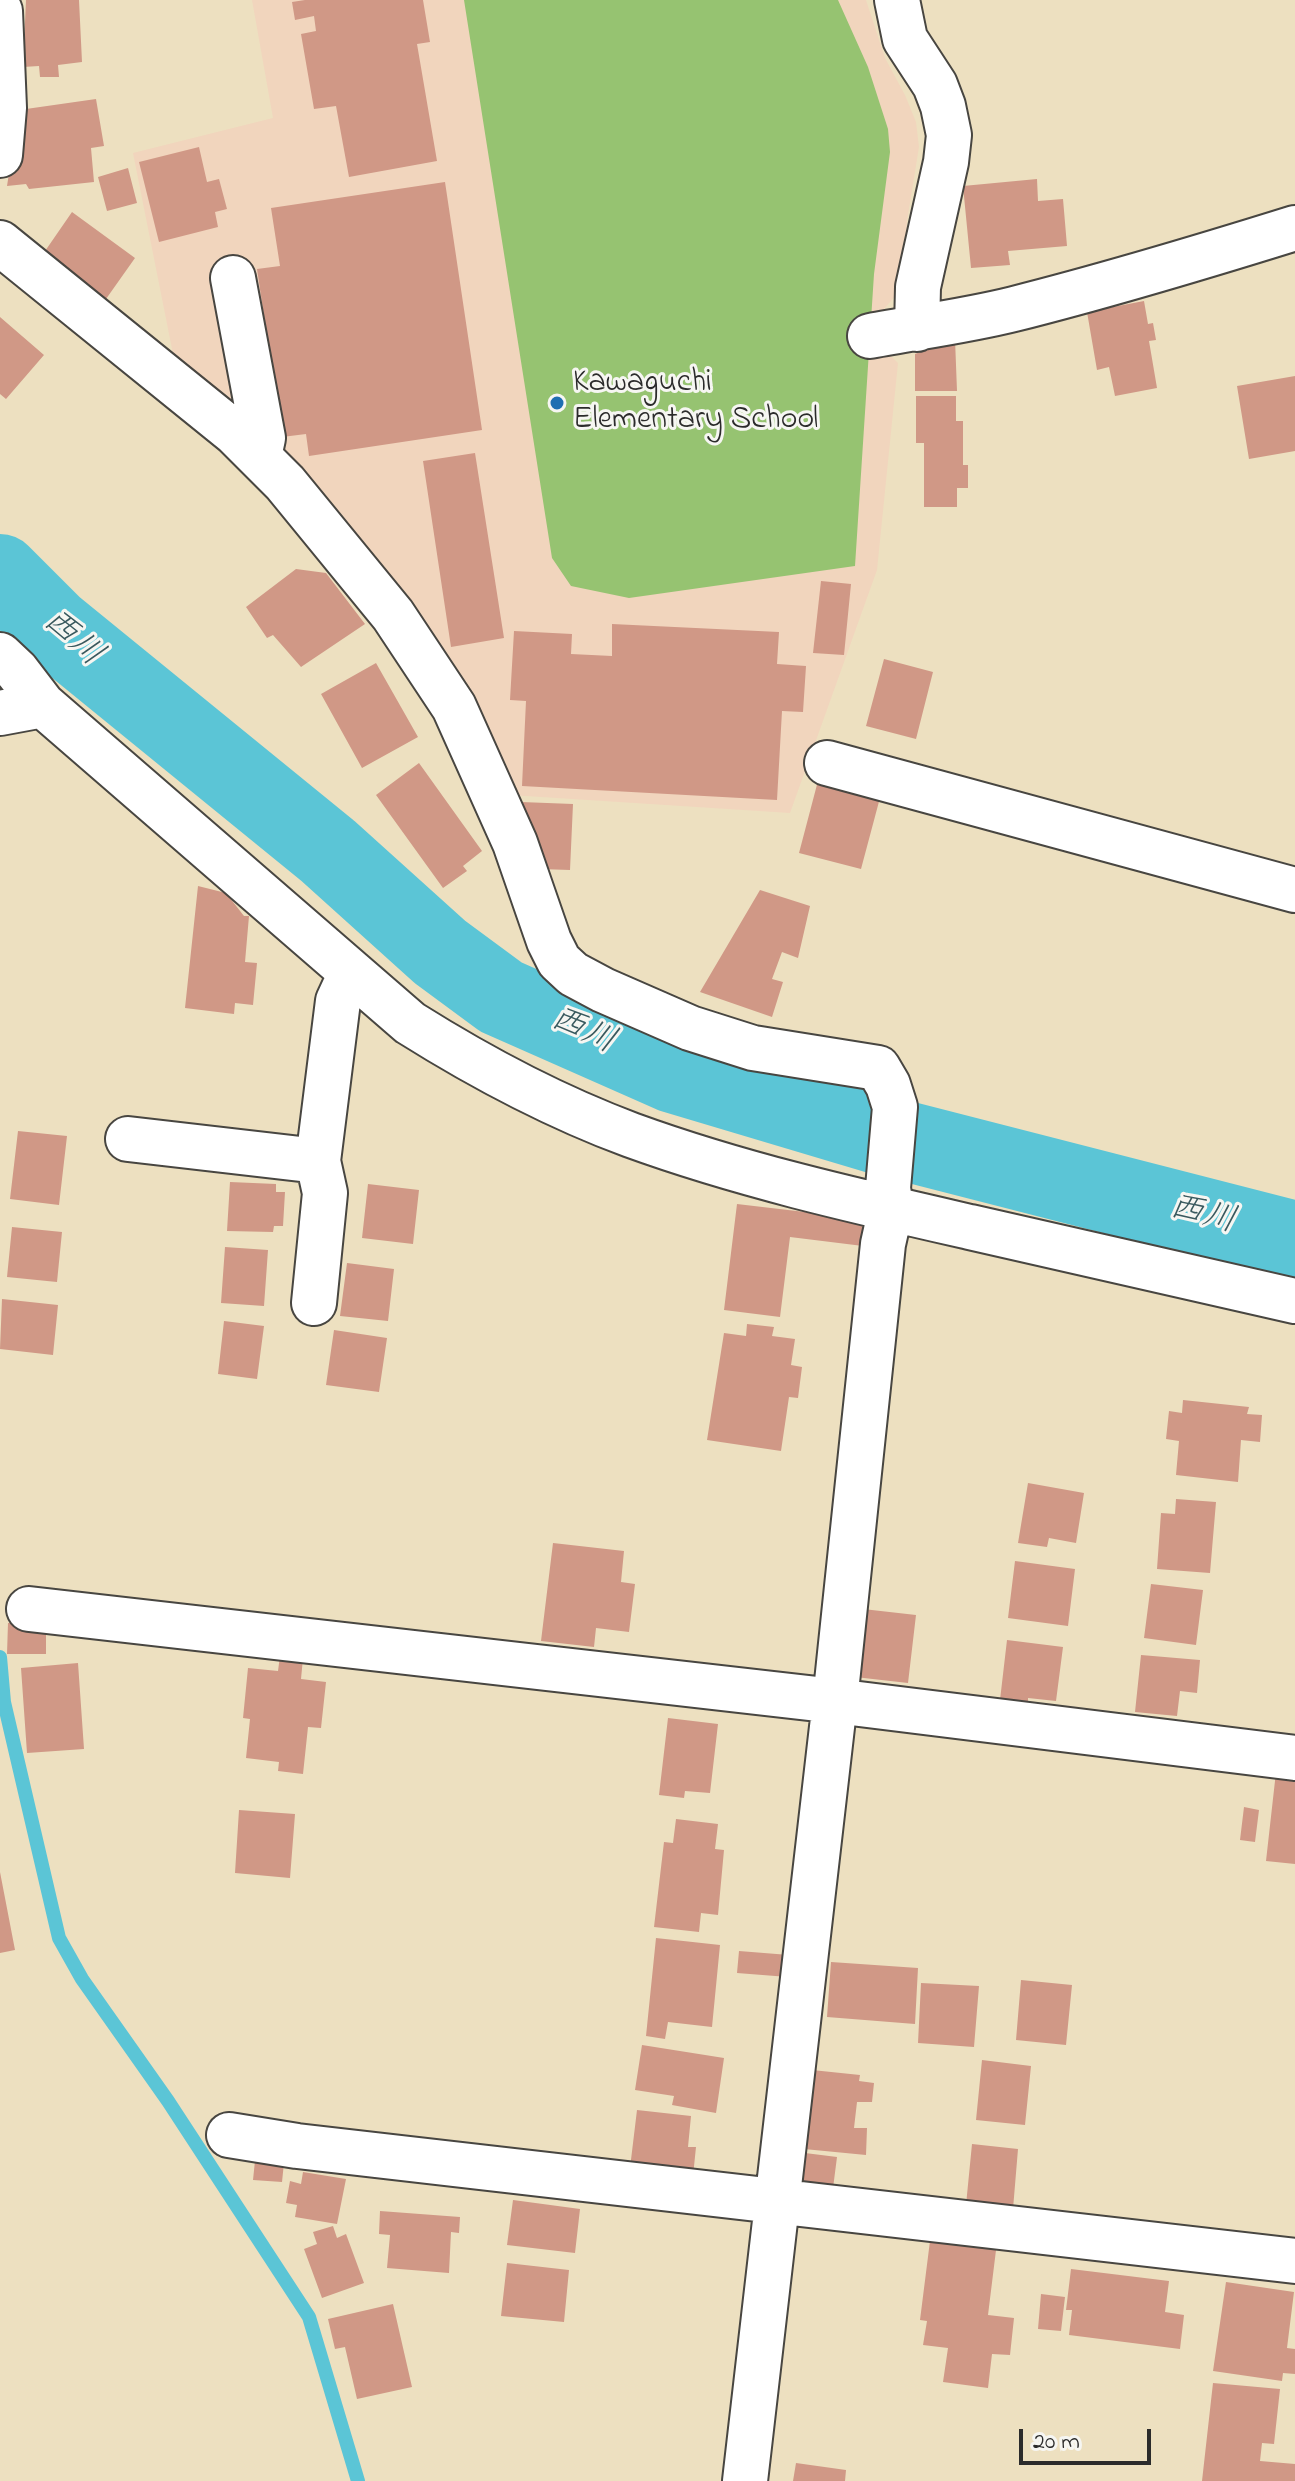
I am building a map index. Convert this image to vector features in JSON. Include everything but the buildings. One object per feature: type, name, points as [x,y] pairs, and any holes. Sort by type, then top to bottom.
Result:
[{"type":"street","points":[[897,0],[905,39],[935,85],[949,135],[946,162],[918,287],[891,332],[1013,309],[1144,274],[1295,228]]},
{"type":"street","points":[[0,11],[4,108],[0,155]]},
{"type":"street","points":[[0,243],[235,433],[285,483],[393,615],[454,707],[515,843],[559,961],[573,974],[603,990],[690,1028],[753,1048],[878,1068],[888,1085],[895,1107],[890,1198],[745,2481]]},
{"type":"street","points":[[233,278],[263,438],[259,457]]},
{"type":"street","points":[[0,655],[17,671],[43,705],[410,1023],[467,1059],[543,1098],[629,1134],[717,1164],[890,1198],[1295,1301]]},
{"type":"street","points":[[0,713],[43,705]]},
{"type":"street","points":[[827,763],[1295,890]]},
{"type":"street","points":[[314,1303],[325,1193],[318,1161],[338,1001],[351,973]]},
{"type":"street","points":[[128,1139],[318,1161]]},
{"type":"street","points":[[29,1609],[835,1701],[1295,1758]]},
{"type":"street","points":[[229,2135],[297,2146],[1295,2261]]},
{"type":"shaded area","name":"Kawaguchi Elementary School","points":[[252,0],[866,0],[885,58],[916,122],[919,147],[907,221],[903,287],[884,309],[887,352],[898,363],[877,570],[790,813],[510,795],[176,369],[133,153],[273,118]]},
{"type":"green space","points":[[464,0],[838,0],[868,67],[888,129],[890,152],[874,274],[855,566],[629,598],[571,586],[552,558]]},
{"type":"waterway","name":"西川","points":[[0,574],[53,627],[328,851],[440,952],[501,997],[673,1073],[874,1133],[1295,1241]]},
{"type":"waterway","points":[[0,1657],[4,1702],[59,1938],[82,1979],[168,2101],[309,2317],[358,2481]]},
{"type":"place","name":"Kawaguchi Elementary School","points":[[557,403]]}]
